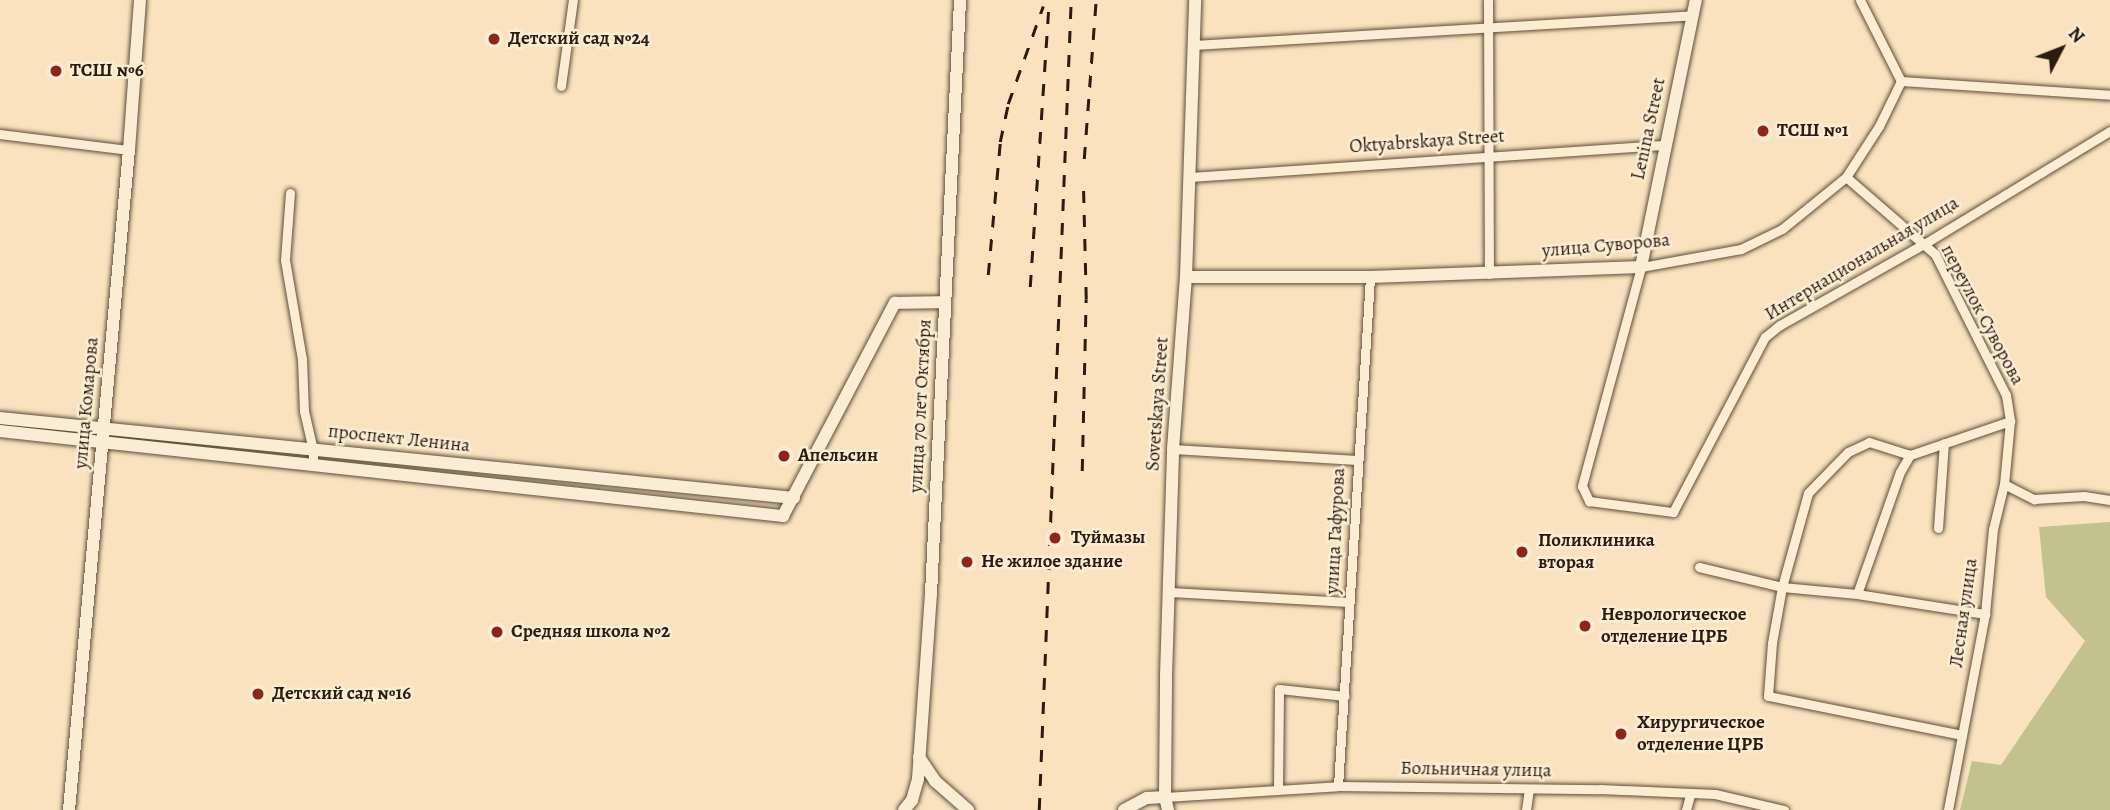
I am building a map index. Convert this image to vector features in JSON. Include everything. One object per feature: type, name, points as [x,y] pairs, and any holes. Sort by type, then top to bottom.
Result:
[{"type":"street","name":"улица Комарова","points":[[69,810],[130,150],[140,0]]},
{"type":"street","points":[[561,86],[573,0]]},
{"type":"street","name":"улица 70 лет Октября","points":[[904,810],[915,791],[931,594],[960,0]]},
{"type":"street","name":"Sovetskaya Street","points":[[1166,803],[1173,449],[1191,177],[1195,0]]},
{"type":"street","points":[[1488,0],[1489,274]]},
{"type":"street","name":"Lenina Street","points":[[1641,267],[1696,0]]},
{"type":"street","points":[[1862,1],[1901,81],[2110,95]]},
{"type":"street","points":[[1194,45],[1693,15]]},
{"type":"street","name":"улица Суворова","points":[[1186,277],[1370,277],[1641,267],[1741,249],[1782,229],[1846,177],[1901,81]]},
{"type":"street","name":"Интернациональная улица","points":[[1641,267],[1582,486],[1589,501],[1674,512],[1765,337],[1780,325],[1924,244],[2110,131]]},
{"type":"street","points":[[0,134],[130,150]]},
{"type":"street","name":"Oktyabrskaya Street","points":[[1191,177],[1665,145]]},
{"type":"street","name":"переулок Суворова","points":[[1846,177],[1935,254],[2006,396],[2010,421]]},
{"type":"street","points":[[290,193],[285,260],[302,359],[304,411],[313,449],[313,465]]},
{"type":"street","name":"улица Гафурова","points":[[1338,786],[1370,277]]},
{"type":"street","points":[[794,498],[895,303],[945,302]]},
{"type":"street","name":"проспект Ленина","points":[[0,418],[794,498],[783,516],[0,431]]},
{"type":"street","points":[[1962,735],[1768,696],[1772,643],[1782,587],[1808,493],[1848,452],[1869,442],[1910,455],[2010,421]]},
{"type":"street","name":"Лесная улица","points":[[1948,810],[1985,614],[1993,528],[2004,484],[2010,421]]},
{"type":"street","points":[[1938,528],[1944,443]]},
{"type":"street","points":[[1173,449],[1357,460]]},
{"type":"street","points":[[1857,594],[1900,472],[1910,455]]},
{"type":"street","points":[[2004,484],[2034,499],[2084,496],[2110,500]]},
{"type":"street","points":[[1699,567],[1782,587],[1857,594],[1985,614]]},
{"type":"street","points":[[1170,592],[1349,602]]},
{"type":"street","points":[[1278,788],[1279,689],[1345,696]]},
{"type":"street","points":[[919,757],[935,781],[968,810]]},
{"type":"street","name":"Больничная улица","points":[[1166,803],[1278,788],[1338,786],[1600,789],[1714,794],[1784,810]]},
{"type":"street","points":[[1526,810],[1529,789]]},
{"type":"street","points":[[1686,810],[1690,794]]},
{"type":"street","points":[[1124,810],[1147,798],[1166,803]]},
{"type":"green space","points":[[2110,522],[2110,810],[1960,810],[1972,761],[2001,765],[2085,641],[2046,597],[2039,527]]},
{"type":"railway","points":[[1030,287],[1049,0]]},
{"type":"railway","points":[[1039,810],[1071,0]]},
{"type":"railway","points":[[1084,159],[1096,0]]},
{"type":"railway","points":[[988,275],[1000,142],[1008,104],[1043,6]]},
{"type":"railway","points":[[1082,471],[1086,299],[1083,180]]},
{"type":"place","name":"Детский сад №24","points":[[494,39]]},
{"type":"place","name":"ТСШ №6","points":[[56,71]]},
{"type":"place","name":"ТСШ №1","points":[[1763,131]]},
{"type":"place","name":"Апельсин","points":[[784,456]]},
{"type":"place","name":"Туймазы","points":[[1055,538]]},
{"type":"place","name":"Поликлиника вторая","points":[[1522,552]]},
{"type":"place","name":"Не жилое здание","points":[[967,562]]},
{"type":"place","name":"Неврологическое отделение ЦРБ","points":[[1585,626]]},
{"type":"place","name":"Средняя школа №2","points":[[497,632]]},
{"type":"place","name":"Детский сад №16","points":[[258,694]]},
{"type":"place","name":"Хирургическое отделение ЦРБ","points":[[1621,734]]}]
